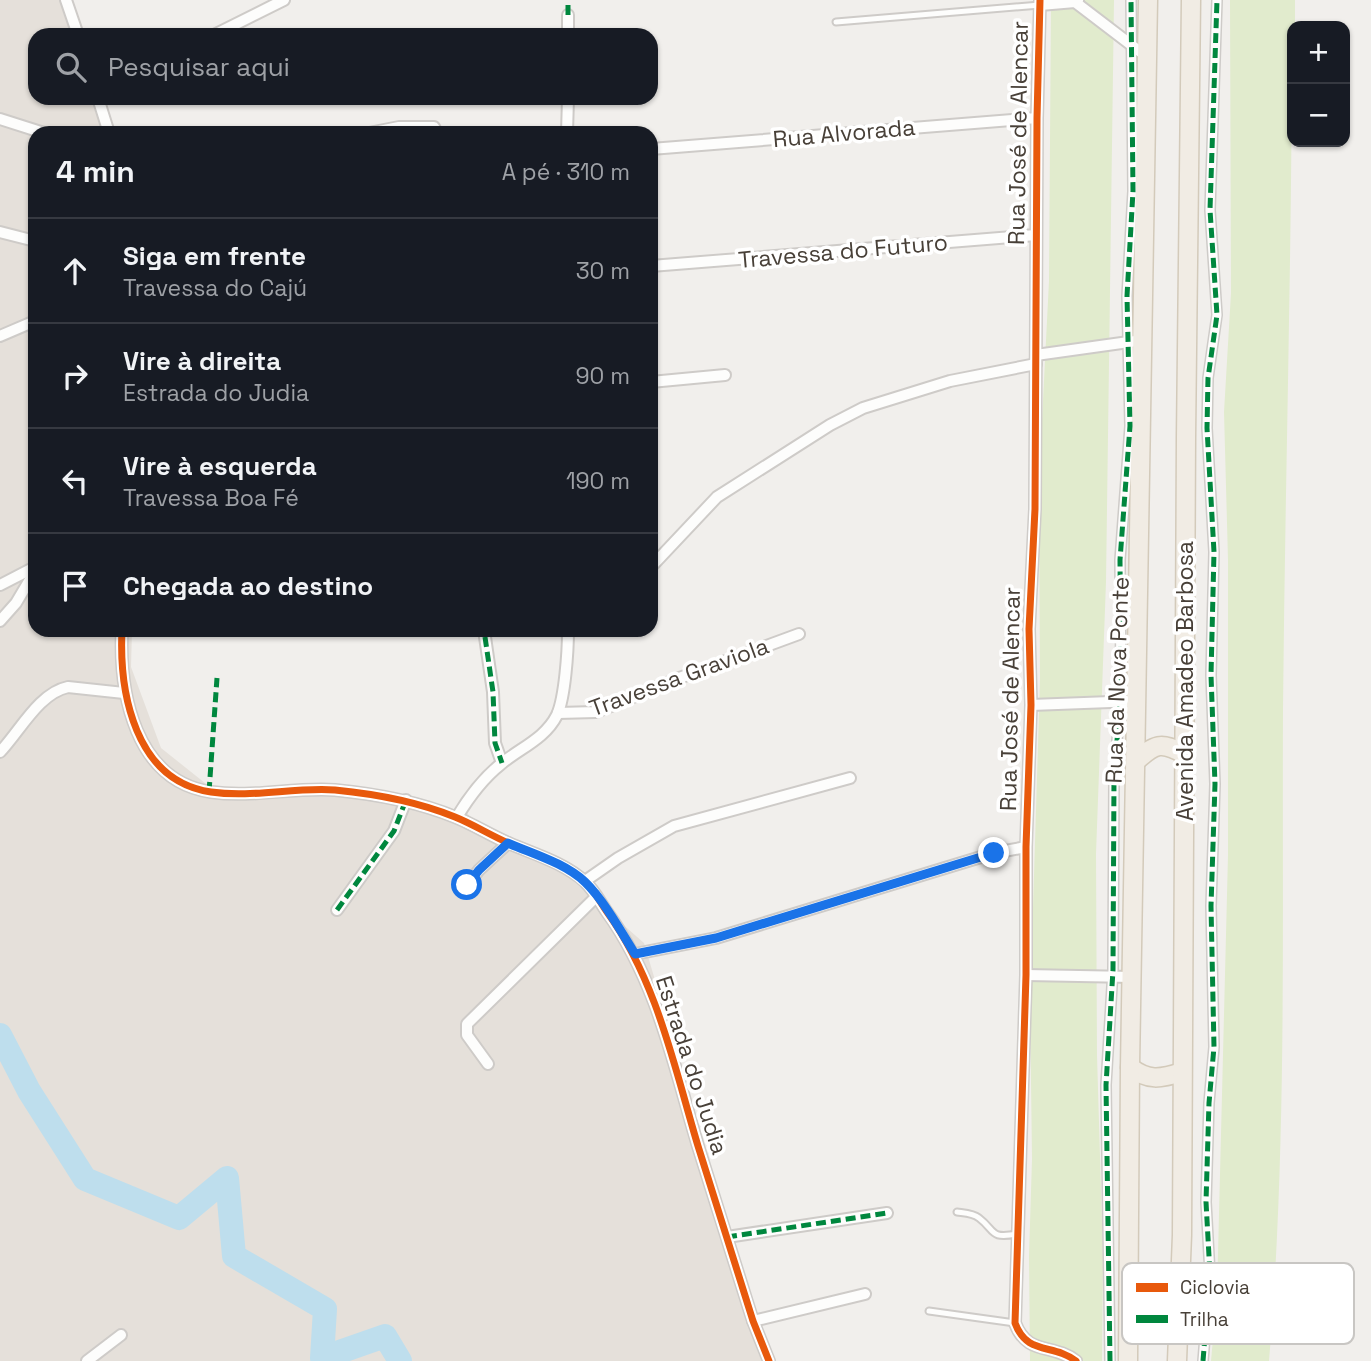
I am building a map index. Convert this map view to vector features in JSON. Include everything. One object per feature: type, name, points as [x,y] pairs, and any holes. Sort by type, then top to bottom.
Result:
[{"type":"main road","name":"Avenida Amadeo Barbosa","points":[[1129,1263],[1136,761],[1129,702],[1135,341],[1148,0]]},
{"type":"main road","name":"Avenida Amadeo Barbosa","points":[[1181,1263],[1191,0]]},
{"type":"main road","points":[[1136,761],[1156,746],[1168,746],[1184,754]]},
{"type":"main road","points":[[1130,1067],[1153,1079],[1182,1072]]},
{"type":"street","points":[[66,0],[76,28]]},
{"type":"street","points":[[228,28],[284,0]]},
{"type":"street","points":[[658,560],[717,497],[830,425],[863,408],[950,381],[1036,359],[1135,341],[1127,296],[1133,191],[1131,0]]},
{"type":"street","points":[[1210,1263],[1207,1189],[1213,1047],[1211,906],[1215,784],[1210,675],[1214,552],[1207,428],[1208,378],[1217,315],[1210,210],[1217,0]]},
{"type":"street","points":[[1040,2],[1077,1],[1147,57]]},
{"type":"street","name":"Rua José de Alencar","points":[[1015,1323],[1026,975],[1026,847],[1031,705],[1029,629],[1035,509],[1040,2]]},
{"type":"street","points":[[568,15],[568,28]]},
{"type":"street","points":[[100,105],[106,126]]},
{"type":"street","points":[[567,126],[568,105]]},
{"type":"street","name":"Rua Alvorada","points":[[658,148],[1037,118]]},
{"type":"street","points":[[0,119],[28,128]]},
{"type":"street","points":[[0,232],[28,239]]},
{"type":"street","name":"Travessa do Futuro","points":[[658,265],[1036,234]]},
{"type":"street","points":[[0,336],[28,324]]},
{"type":"street","points":[[658,381],[725,375]]},
{"type":"street","points":[[0,585],[28,572]]},
{"type":"street","points":[[0,621],[16,603],[28,582]]},
{"type":"street","name":"Travessa Graviola","points":[[558,713],[596,712],[799,634]]},
{"type":"street","name":"Estrada do Judia","points":[[122,637],[124,693],[142,746],[160,768],[182,782],[209,792],[233,794],[330,790],[406,800],[457,817],[561,866],[584,881],[635,954],[663,1028],[753,1321],[769,1361]]},
{"type":"street","points":[[485,637],[493,692],[495,743],[502,763]]},
{"type":"street","points":[[457,817],[475,788],[502,763],[547,731],[558,713],[568,637]]},
{"type":"street","points":[[0,752],[43,701],[60,689],[68,687],[124,693]]},
{"type":"street","points":[[1031,705],[1129,702]]},
{"type":"street","name":"Rua da Nova Ponte","points":[[1110,1361],[1106,1085],[1113,976],[1114,778],[1129,702]]},
{"type":"street","points":[[584,881],[674,826],[850,778]]},
{"type":"street","points":[[337,910],[394,831],[406,800]]},
{"type":"street","points":[[467,885],[508,843]]},
{"type":"street","points":[[635,954],[716,938],[994,853],[1026,847]]},
{"type":"street","points":[[488,1064],[467,1035],[467,1024],[596,897]]},
{"type":"street","points":[[1026,975],[1132,977]]},
{"type":"street","points":[[727,1237],[887,1213]]},
{"type":"street","points":[[753,1321],[865,1294]]},
{"type":"street","points":[[1015,1323],[1020,1337],[1026,1342],[1063,1353],[1076,1361]]},
{"type":"street","points":[[88,1361],[121,1335]]},
{"type":"lane","points":[[836,22],[1040,2]]},
{"type":"lane","points":[[957,1212],[977,1217],[987,1229],[999,1236],[1017,1234]]},
{"type":"lane","points":[[929,1311],[1015,1323]]},
{"type":"shaded area","points":[[0,0],[63,0],[71,28],[28,28],[28,105],[95,105],[102,126],[28,126],[28,637],[132,637],[131,667],[161,748],[220,795],[346,795],[467,813],[482,831],[556,866],[644,943],[750,1300],[776,1361],[0,1361]]},
{"type":"green space","points":[[1051,0],[1114,0],[1106,582],[1096,854],[1097,1055],[1103,1258],[1102,1361],[1030,1361],[1030,1005],[1040,680],[1039,480],[1049,281]]},
{"type":"green space","points":[[1230,0],[1295,0],[1295,21],[1287,21],[1287,147],[1291,147],[1291,197],[1283,710],[1281,1117],[1276,1263],[1218,1263],[1228,855],[1228,560],[1224,412],[1231,293]]},
{"type":"green space","points":[[1213,1344],[1270,1344],[1269,1361],[1211,1361]]},
{"type":"waterway","points":[[0,1035],[29,1091],[85,1179],[179,1218],[227,1178],[234,1256],[325,1309],[322,1358],[385,1336],[400,1361]]},
{"type":"marked path","points":[[568,0],[568,15]]},
{"type":"marked path","points":[[1110,1361],[1106,1085],[1113,970],[1114,778],[1121,691],[1120,560],[1130,426],[1127,296],[1133,191],[1131,0]]},
{"type":"marked path","points":[[1209,1263],[1206,1202],[1209,1103],[1214,1047],[1211,906],[1215,784],[1211,675],[1214,552],[1207,428],[1208,378],[1217,315],[1210,210],[1217,0]]},
{"type":"marked path","points":[[485,637],[493,692],[495,743],[502,763]]},
{"type":"marked path","points":[[209,792],[217,678]]},
{"type":"marked path","points":[[337,910],[394,831],[406,800]]},
{"type":"marked path","points":[[727,1237],[887,1213]]},
{"type":"marked path","points":[[1203,1361],[1204,1344]]},
{"type":"cycle path","points":[[1040,0],[1035,509],[1029,629],[1031,705],[1026,847],[1026,975],[1015,1323],[1026,1340],[1034,1345],[1076,1361]]},
{"type":"cycle path","points":[[122,637],[124,680],[137,730],[149,753],[165,771],[185,784],[226,794],[335,790],[411,802],[455,817],[551,860],[588,885],[624,939],[651,995],[672,1055],[753,1321],[769,1361]]},
{"type":"route","points":[[467,885],[508,843],[561,866],[584,881],[635,954],[716,938],[994,853]]}]
